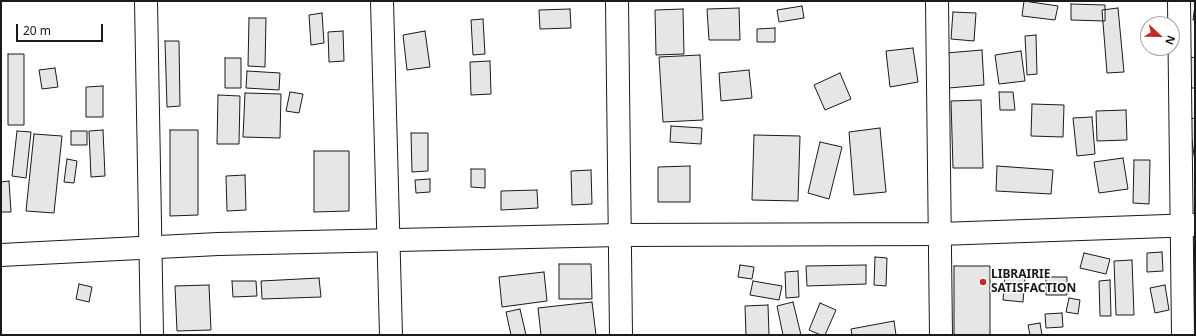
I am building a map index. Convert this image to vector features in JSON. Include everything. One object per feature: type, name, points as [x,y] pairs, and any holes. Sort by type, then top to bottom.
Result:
[{"type":"street","points":[[146,1],[152,335]]},
{"type":"street","points":[[382,1],[391,335]]},
{"type":"street","points":[[617,1],[621,335]]},
{"type":"street","points":[[937,1],[941,335]]},
{"type":"street","points":[[1179,1],[1188,225],[1183,335]]},
{"type":"street","points":[[1,255],[218,244],[620,235],[940,234],[1188,225]]},
{"type":"building","points":[[1024,1],[1058,6],[1055,20],[1022,16]]},
{"type":"building","points":[[1071,4],[1105,5],[1105,21],[1071,20]]},
{"type":"building","points":[[1195,5],[1195,20],[1193,20]]},
{"type":"building","points":[[802,6],[804,18],[779,22],[777,10]]},
{"type":"building","points":[[739,8],[740,40],[709,40],[707,9]]},
{"type":"building","points":[[1118,8],[1124,72],[1107,73],[1102,10]]},
{"type":"building","points":[[570,9],[571,28],[540,29],[539,10]]},
{"type":"building","points":[[683,9],[684,54],[656,55],[655,10]]},
{"type":"building","points":[[953,12],[976,13],[974,41],[951,39]]},
{"type":"building","points":[[322,13],[324,43],[311,45],[309,15]]},
{"type":"building","points":[[249,18],[266,18],[265,67],[248,66]]},
{"type":"building","points":[[483,19],[485,54],[473,55],[471,20]]},
{"type":"building","points":[[775,28],[775,42],[757,42],[757,29]]},
{"type":"building","points":[[343,31],[344,61],[329,62],[328,32]]},
{"type":"building","points":[[425,31],[430,67],[407,70],[403,35]]},
{"type":"building","points":[[1036,35],[1037,74],[1027,75],[1025,36]]},
{"type":"building","points":[[165,41],[179,41],[180,106],[167,107]]},
{"type":"building","points":[[913,48],[918,82],[890,87],[886,51]]},
{"type":"building","points":[[982,50],[984,85],[949,88],[946,53]]},
{"type":"building","points":[[1021,51],[1025,81],[999,84],[995,55]]},
{"type":"building","points":[[8,54],[24,54],[24,125],[8,125]]},
{"type":"building","points":[[700,55],[703,120],[663,122],[659,57]]},
{"type":"building","points":[[1195,57],[1195,88],[1190,88],[1190,58]]},
{"type":"building","points":[[225,58],[241,58],[241,88],[225,88]]},
{"type":"building","points":[[490,61],[491,94],[471,95],[470,62]]},
{"type":"building","points":[[55,68],[58,87],[42,89],[39,70]]},
{"type":"building","points":[[749,70],[752,98],[721,101],[719,73]]},
{"type":"building","points":[[247,71],[280,73],[279,90],[246,88]]},
{"type":"building","points":[[840,73],[851,99],[825,110],[814,85]]},
{"type":"building","points":[[103,86],[103,117],[86,117],[86,87]]},
{"type":"building","points":[[290,92],[303,94],[299,113],[286,111]]},
{"type":"building","points":[[999,92],[1013,92],[1015,110],[1000,110]]},
{"type":"building","points":[[245,93],[281,94],[280,138],[243,137]]},
{"type":"building","points":[[218,95],[240,96],[239,144],[217,144]]},
{"type":"building","points":[[981,100],[983,168],[953,168],[951,101]]},
{"type":"building","points":[[1032,104],[1064,105],[1063,137],[1031,136]]},
{"type":"building","points":[[1126,110],[1127,140],[1097,141],[1096,111]]},
{"type":"building","points":[[1092,117],[1095,154],[1077,156],[1073,118]]},
{"type":"building","points":[[1195,118],[1195,162],[1189,119]]},
{"type":"building","points":[[671,126],[702,128],[701,144],[670,142]]},
{"type":"building","points":[[880,128],[886,192],[854,195],[849,132]]},
{"type":"building","points":[[103,130],[105,176],[91,177],[89,131]]},
{"type":"building","points":[[170,130],[198,130],[198,215],[170,216]]},
{"type":"building","points":[[17,131],[31,132],[26,178],[12,176]]},
{"type":"building","points":[[71,131],[87,131],[87,145],[71,145]]},
{"type":"building","points":[[411,133],[428,133],[428,171],[412,172]]},
{"type":"building","points":[[34,134],[62,136],[54,213],[26,211]]},
{"type":"building","points":[[754,135],[800,136],[798,201],[752,200]]},
{"type":"building","points":[[820,142],[842,147],[829,199],[808,193]]},
{"type":"building","points":[[314,151],[349,151],[349,211],[314,212]]},
{"type":"building","points":[[1123,158],[1128,189],[1099,193],[1094,162]]},
{"type":"building","points":[[67,159],[77,161],[74,183],[64,182]]},
{"type":"building","points":[[1134,160],[1150,160],[1149,204],[1133,203]]},
{"type":"building","points":[[690,166],[690,202],[658,202],[658,167]]},
{"type":"building","points":[[997,166],[1053,170],[1051,194],[996,191]]},
{"type":"building","points":[[471,169],[485,169],[485,188],[471,187]]},
{"type":"building","points":[[591,170],[592,204],[572,205],[571,171]]},
{"type":"building","points":[[245,175],[246,210],[227,211],[226,176]]},
{"type":"building","points":[[430,179],[430,192],[416,193],[415,180]]},
{"type":"building","points":[[9,181],[11,212],[1,212],[1,182]]},
{"type":"building","points":[[537,190],[538,208],[501,210],[501,191]]},
{"type":"building","points":[[1162,252],[1163,271],[1147,272],[1147,253]]},
{"type":"building","points":[[1084,253],[1110,259],[1106,274],[1080,268]]},
{"type":"building","points":[[875,257],[887,258],[886,286],[874,285]]},
{"type":"building","points":[[1132,260],[1134,315],[1116,315],[1114,261]]},
{"type":"building","points":[[559,264],[591,264],[592,299],[559,299]]},
{"type":"building","points":[[740,265],[754,267],[752,279],[738,277]]},
{"type":"building","points":[[866,265],[866,284],[807,286],[806,266]]},
{"type":"building","points":[[954,266],[990,266],[990,335],[954,335]]},
{"type":"building","points":[[798,271],[799,297],[786,298],[785,272]]},
{"type":"building","points":[[544,272],[547,301],[502,307],[499,277]]},
{"type":"building","points":[[1005,276],[1025,277],[1023,302],[1003,300]]},
{"type":"building","points":[[1046,277],[1067,277],[1067,295],[1046,295]]},
{"type":"building","points":[[319,278],[321,297],[262,299],[261,281]]},
{"type":"building","points":[[1110,280],[1111,316],[1100,316],[1099,281]]},
{"type":"building","points":[[232,281],[256,281],[257,296],[233,297]]},
{"type":"building","points":[[753,281],[782,286],[779,300],[750,295]]},
{"type":"building","points":[[79,284],[92,287],[89,302],[76,299]]},
{"type":"building","points":[[209,285],[211,330],[177,331],[175,286]]},
{"type":"building","points":[[1165,285],[1169,310],[1155,313],[1150,288]]},
{"type":"building","points":[[1069,298],[1080,300],[1078,314],[1066,312]]},
{"type":"building","points":[[592,302],[596,335],[541,335],[538,308]]},
{"type":"building","points":[[793,302],[801,335],[783,335],[777,306]]},
{"type":"building","points":[[820,303],[836,310],[825,335],[809,330]]},
{"type":"building","points":[[768,305],[769,335],[746,335],[745,306]]},
{"type":"building","points":[[520,309],[526,335],[511,335],[506,312]]},
{"type":"building","points":[[1062,313],[1063,327],[1046,328],[1045,314]]},
{"type":"building","points":[[894,321],[896,335],[852,335],[851,329]]},
{"type":"building","points":[[1040,323],[1042,335],[1030,335],[1028,325]]},
{"type":"place","name":"LIBRAIRIE SATISFACTION","points":[[983,282]]}]
